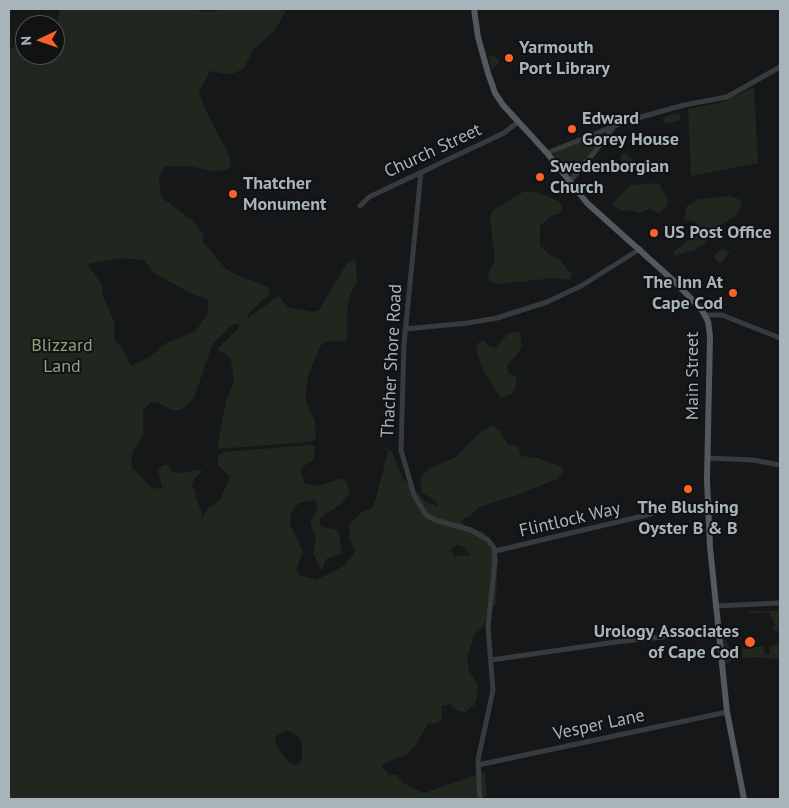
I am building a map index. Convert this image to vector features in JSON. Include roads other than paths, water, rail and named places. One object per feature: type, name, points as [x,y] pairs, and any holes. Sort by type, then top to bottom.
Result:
[{"type":"main road","name":"Main Street","points":[[474,9],[483,55],[494,90],[503,105],[547,153],[591,207],[640,249],[706,315],[710,336],[707,458],[709,525],[715,606],[727,712],[744,799]]},
{"type":"street","points":[[547,153],[616,125],[684,104],[723,98],[780,67]]},
{"type":"street","name":"Church Street","points":[[360,206],[369,196],[504,133],[518,122]]},
{"type":"street","points":[[569,182],[616,125]]},
{"type":"street","points":[[593,134],[599,146]]},
{"type":"street","name":"Thacher Shore Road","points":[[421,172],[405,329],[401,446],[414,495],[429,517],[471,530],[488,540],[495,551]]},
{"type":"street","points":[[405,329],[497,318],[547,302],[586,283],[640,249]]},
{"type":"street","points":[[706,315],[722,315],[780,338]]},
{"type":"street","points":[[707,458],[753,460],[780,465]]},
{"type":"street","name":"Flintlock Way","points":[[495,551],[651,514]]},
{"type":"street","points":[[480,799],[478,765],[481,742],[493,694],[488,627],[495,551]]},
{"type":"street","points":[[715,606],[780,602]]},
{"type":"street","points":[[491,660],[718,630]]},
{"type":"street","name":"Vesper Lane","points":[[478,765],[727,712]]},
{"type":"place","name":"Yarmouth Port Library","points":[[509,58]]},
{"type":"place","name":"Edward Gorey House","points":[[572,129]]},
{"type":"place","name":"Swedenborgian Church","points":[[540,177]]},
{"type":"place","name":"Thatcher Monument","points":[[233,194]]},
{"type":"place","name":"US Post Office","points":[[654,233]]},
{"type":"place","name":"The Inn At Cape Cod","points":[[733,293]]},
{"type":"place","name":"The Blushing Oyster B & B","points":[[688,489]]},
{"type":"place","name":"Urology Associates of Cape Cod","points":[[750,642]]},
{"type":"park label","name":"Blizzard Land","points":[[62,356]]}]
